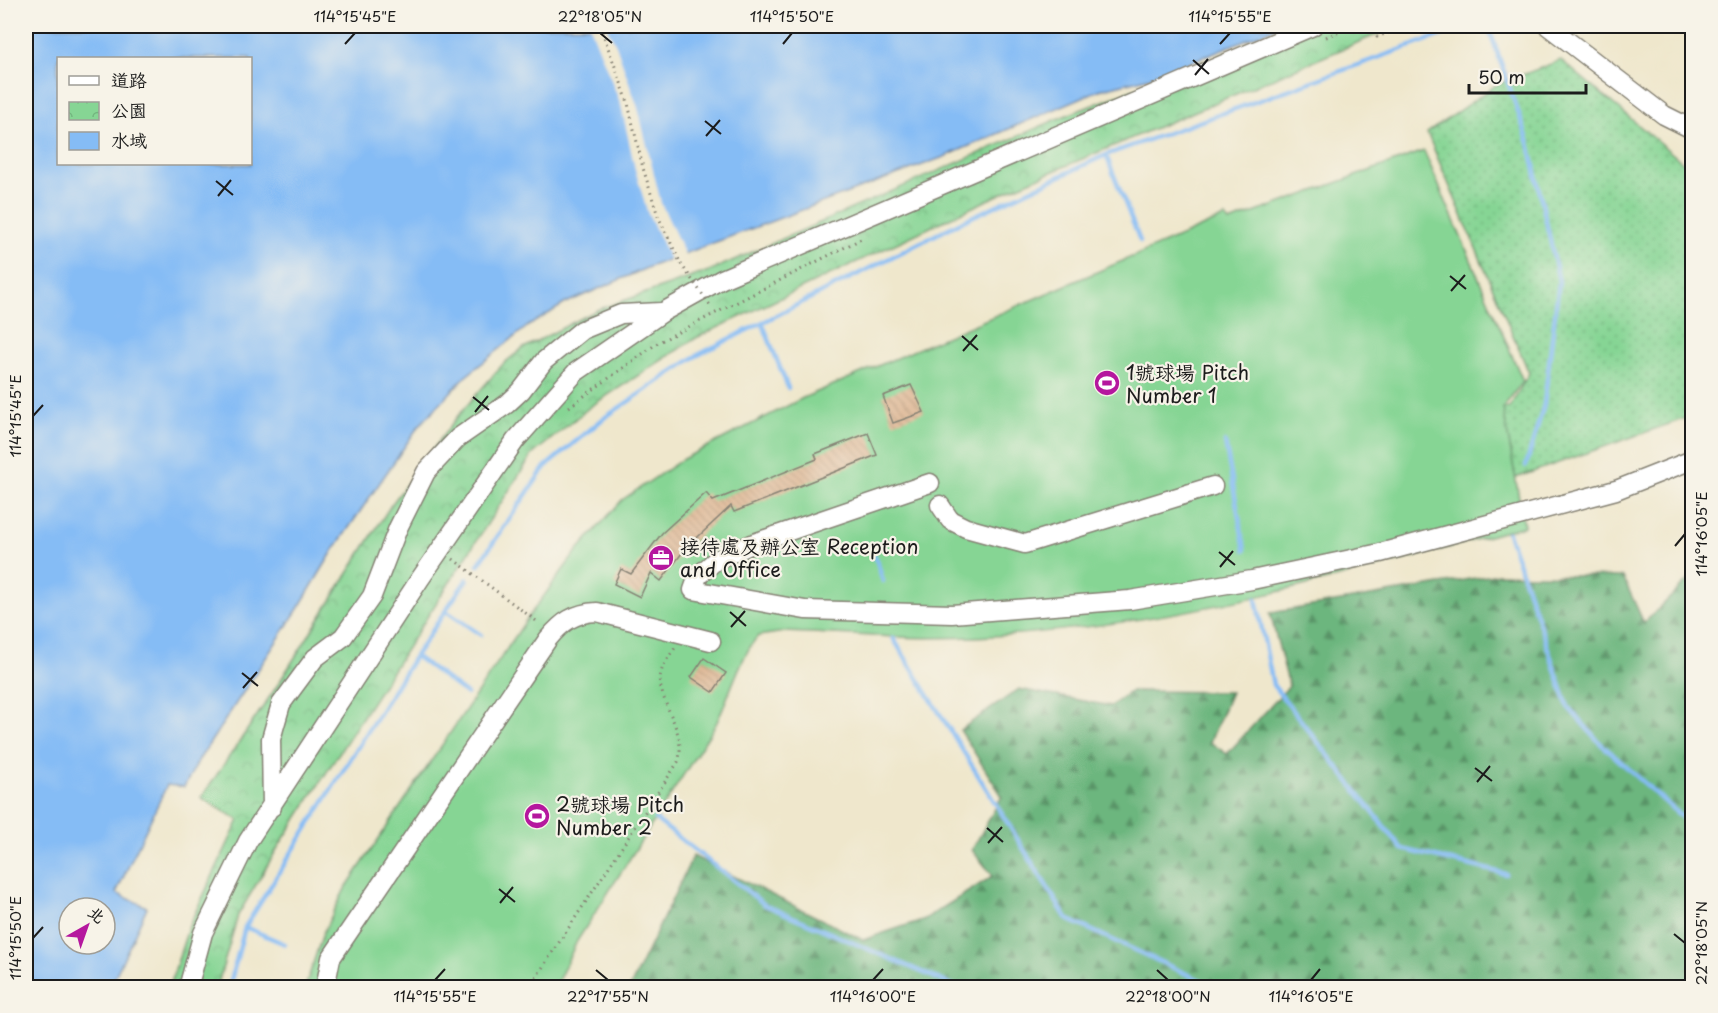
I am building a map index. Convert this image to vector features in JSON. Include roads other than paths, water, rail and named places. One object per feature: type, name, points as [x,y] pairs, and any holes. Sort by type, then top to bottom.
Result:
[{"type":"street","points":[[1548,26],[1664,115],[1692,129]]},
{"type":"street","points":[[188,987],[203,933],[248,841],[420,579],[515,441],[576,372],[663,312],[738,271],[1317,32]]},
{"type":"street","points":[[272,807],[271,739],[281,704],[315,658],[343,637],[372,596],[398,528],[426,472],[458,438],[514,398],[544,361],[582,330],[621,314],[663,312]]},
{"type":"street","points":[[930,483],[754,543],[716,560],[698,576],[693,590],[805,610],[952,614],[1130,600],[1252,580],[1380,554],[1616,490],[1692,460]]},
{"type":"street","points":[[940,506],[950,520],[966,528],[1025,544],[1213,486]]},
{"type":"street","points":[[325,987],[331,958],[541,648],[561,623],[585,612],[597,612],[711,641]]},
{"type":"water","points":[[26,26],[1280,26],[1155,76],[1099,90],[944,157],[649,267],[566,303],[528,326],[465,377],[418,427],[333,551],[298,609],[200,758],[184,787],[167,785],[116,893],[147,907],[110,988],[26,987]]},
{"type":"waterway","points":[[478,565],[545,467],[604,418],[696,356],[965,220],[1106,155],[1467,26]]},
{"type":"waterway","points":[[1488,26],[1529,143],[1559,281],[1544,404],[1526,466]]},
{"type":"waterway","points":[[1106,155],[1140,241]]},
{"type":"waterway","points":[[762,322],[788,388]]},
{"type":"waterway","points":[[1225,442],[1245,550]]},
{"type":"waterway","points":[[1508,533],[1568,707],[1600,743],[1692,826]]},
{"type":"waterway","points":[[866,544],[876,558],[883,581]]},
{"type":"waterway","points":[[229,988],[245,927],[415,656],[467,579]]},
{"type":"waterway","points":[[1256,599],[1273,685],[1402,849],[1506,874]]},
{"type":"waterway","points":[[446,611],[481,635]]},
{"type":"waterway","points":[[893,638],[1067,919],[1217,988]]},
{"type":"waterway","points":[[415,656],[467,694]]},
{"type":"waterway","points":[[655,819],[765,905],[959,988]]},
{"type":"waterway","points":[[245,927],[285,944]]},
{"type":"place","name":"1號球場 Pitch Number 1","points":[[1107,383]]},
{"type":"place","name":"接待處及辦公室 Reception and Office","points":[[661,558]]},
{"type":"place","name":"2號球場 Pitch Number 2","points":[[537,816]]}]
